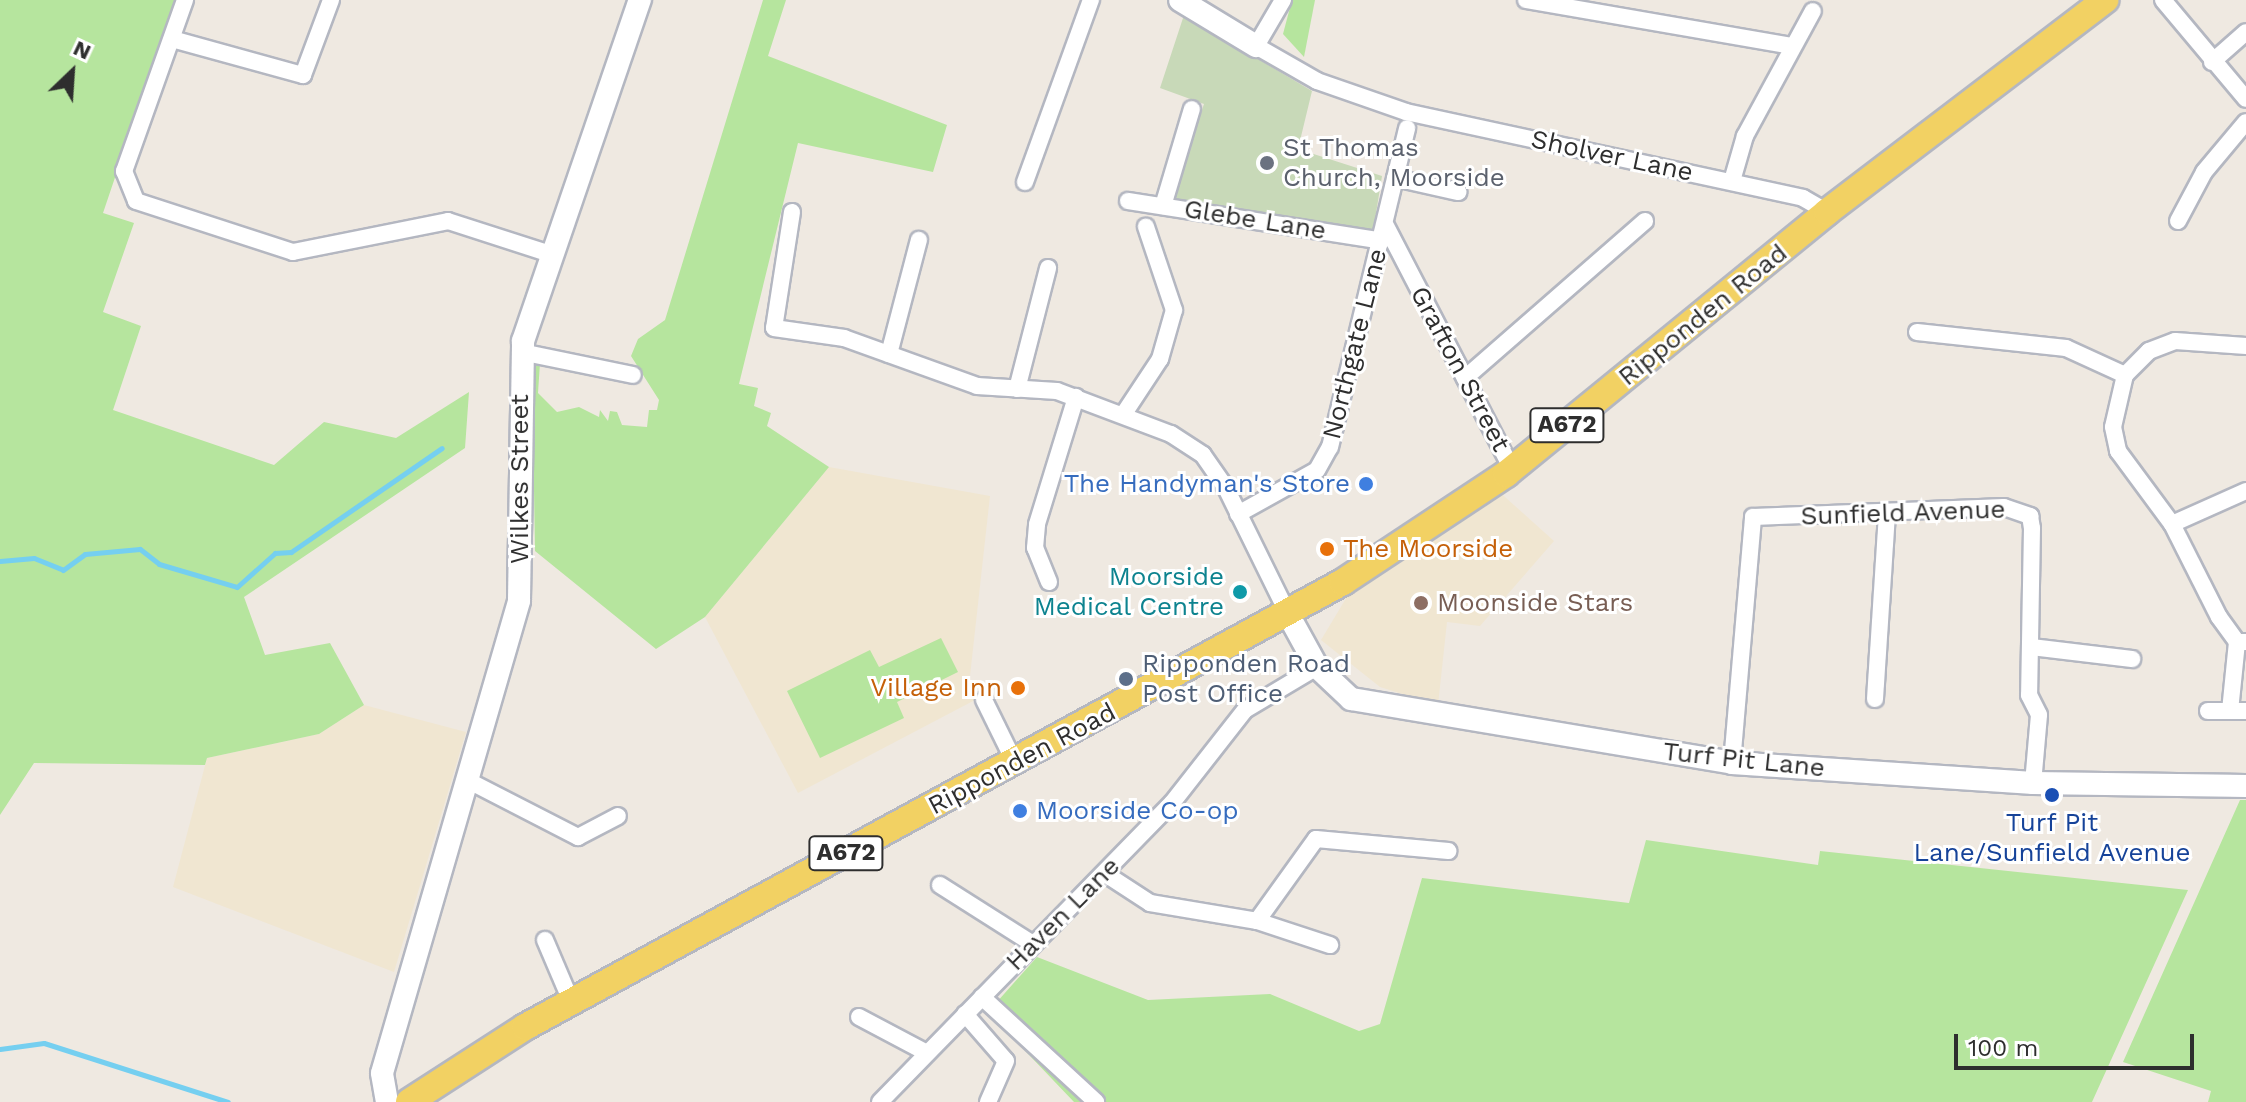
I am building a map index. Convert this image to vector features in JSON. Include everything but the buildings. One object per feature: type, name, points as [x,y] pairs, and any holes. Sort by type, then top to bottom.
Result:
[{"type":"main road","name":"Ripponden Road","points":[[409,1102],[571,1001],[1289,616],[1512,469],[1827,212],[2105,0]]},
{"type":"street","points":[[185,0],[124,171],[136,201],[293,252],[448,221],[551,254]]},
{"type":"street","points":[[172,39],[303,75],[331,0]]},
{"type":"street","name":"Wilkes Street","points":[[387,1102],[382,1073],[519,600],[521,352],[551,254],[640,0]]},
{"type":"street","points":[[1025,182],[1091,0]]},
{"type":"street","name":"Sholver Lane","points":[[1180,0],[1317,81],[1406,112],[1732,181],[1803,198],[1827,212]]},
{"type":"street","points":[[1256,46],[1283,0]]},
{"type":"street","points":[[1526,0],[1792,46]]},
{"type":"street","points":[[2163,0],[2246,99]]},
{"type":"street","points":[[1732,181],[1745,136],[1813,11]]},
{"type":"street","points":[[2212,62],[2246,32]]},
{"type":"street","points":[[1163,206],[1192,109]]},
{"type":"street","points":[[2178,221],[2204,172],[2246,122]]},
{"type":"street","name":"Northgate Lane","points":[[1238,514],[1317,470],[1330,447],[1407,128]]},
{"type":"street","points":[[1395,178],[1458,192]]},
{"type":"street","name":"Glebe Lane","points":[[1128,201],[1384,233]]},
{"type":"street","points":[[792,212],[774,328],[889,354],[977,386],[1076,397],[1125,412],[1203,455],[1238,514],[1289,616]]},
{"type":"street","points":[[1465,378],[1645,221]]},
{"type":"street","points":[[1125,412],[1160,359],[1174,310],[1146,227]]},
{"type":"street","name":"Grafton Street","points":[[1384,233],[1512,469]]},
{"type":"street","points":[[889,354],[919,240]]},
{"type":"street","points":[[1017,389],[1048,268]]},
{"type":"street","points":[[1917,332],[2066,348],[2125,375]]},
{"type":"street","points":[[2208,711],[2238,711],[2241,642],[2172,524],[2118,451],[2115,404],[2125,375],[2149,351],[2175,341],[2246,346]]},
{"type":"street","points":[[521,352],[633,375]]},
{"type":"street","points":[[1049,582],[1035,548],[1037,524],[1076,397]]},
{"type":"street","points":[[2172,524],[2246,491]]},
{"type":"street","name":"Sunfield Avenue","points":[[1732,763],[1753,517],[2004,507],[2030,516],[2029,695],[2039,715],[2033,783]]},
{"type":"street","points":[[1875,699],[1887,513]]},
{"type":"street","name":"Turf Pit Lane","points":[[1289,616],[1317,667],[1351,699],[1732,763],[2033,783],[2246,786]]},
{"type":"street","points":[[2031,647],[2132,659]]},
{"type":"street","name":"Haven Lane","points":[[880,1102],[1104,873],[1245,710],[1317,667]]},
{"type":"street","points":[[984,700],[1015,763]]},
{"type":"street","points":[[467,780],[578,837],[618,816]]},
{"type":"street","points":[[1257,921],[1316,839],[1448,851]]},
{"type":"street","points":[[1104,873],[1150,903],[1257,921],[1330,945]]},
{"type":"street","points":[[940,885],[1033,944]]},
{"type":"street","points":[[545,940],[571,1001]]},
{"type":"street","points":[[982,997],[1096,1102]]},
{"type":"street","points":[[965,1014],[1006,1061],[988,1102]]},
{"type":"street","points":[[859,1017],[927,1053]]},
{"type":"shaded area","points":[[829,467],[990,496],[969,685],[975,700],[798,793],[705,617]]},
{"type":"shaded area","name":"Moonside Stars","points":[[1495,488],[1554,541],[1480,626],[1447,622],[1438,705],[1380,687],[1321,640],[1354,585]]},
{"type":"shaded area","points":[[364,705],[466,732],[394,972],[173,887],[207,758],[319,734]]},
{"type":"green space","points":[[0,0],[175,0],[103,213],[134,223],[103,312],[141,326],[113,410],[274,465],[324,422],[396,438],[469,392],[465,448],[244,597],[265,655],[330,643],[364,705],[319,734],[207,758],[205,765],[34,763],[0,815]]},
{"type":"green space","points":[[763,0],[786,0],[768,56],[947,125],[933,172],[798,143],[739,384],[758,388],[754,406],[771,413],[767,426],[829,467],[705,617],[656,649],[535,551],[532,367],[540,363],[538,393],[557,412],[579,407],[599,417],[600,410],[608,421],[610,411],[617,412],[622,425],[647,427],[649,410],[657,410],[659,400],[631,356],[638,339],[665,320]]},
{"type":"green space","points":[[1292,0],[1315,0],[1304,57],[1283,34]]},
{"type":"green space","points":[[1184,15],[1312,91],[1298,149],[1382,176],[1373,232],[1171,199],[1204,104],[1160,88]]},
{"type":"green space","points":[[941,638],[958,672],[897,702],[904,718],[820,758],[787,691],[870,650],[879,667]]},
{"type":"green space","points":[[2240,800],[2246,800],[2246,1102],[2208,1102],[2211,1091],[2123,1062]]},
{"type":"green space","points":[[1646,840],[1818,865],[1820,851],[2188,890],[2092,1102],[1074,1102],[988,1012],[1037,957],[1148,1000],[1270,994],[1359,1031],[1380,1024],[1422,878],[1629,903]]},
{"type":"waterway","points":[[0,561],[34,558],[63,570],[85,554],[140,549],[159,564],[237,587],[275,553],[291,552],[442,448]]},
{"type":"waterway","points":[[0,1049],[44,1043],[228,1102]]},
{"type":"place","name":"St Thomas Church, Moorside","points":[[1267,163]]},
{"type":"place","name":"The Handyman's Store","points":[[1366,484]]},
{"type":"place","name":"The Moorside","points":[[1327,549]]},
{"type":"place","name":"Moorside Medical Centre","points":[[1240,592]]},
{"type":"place","name":"Moonside Stars","points":[[1421,603]]},
{"type":"place","name":"Ripponden Road Post Office","points":[[1126,679]]},
{"type":"place","name":"Village Inn","points":[[1018,688]]},
{"type":"place","name":"Turf Pit Lane/Sunfield Avenue","points":[[2052,795]]},
{"type":"place","name":"Moorside Co-op","points":[[1020,811]]}]
